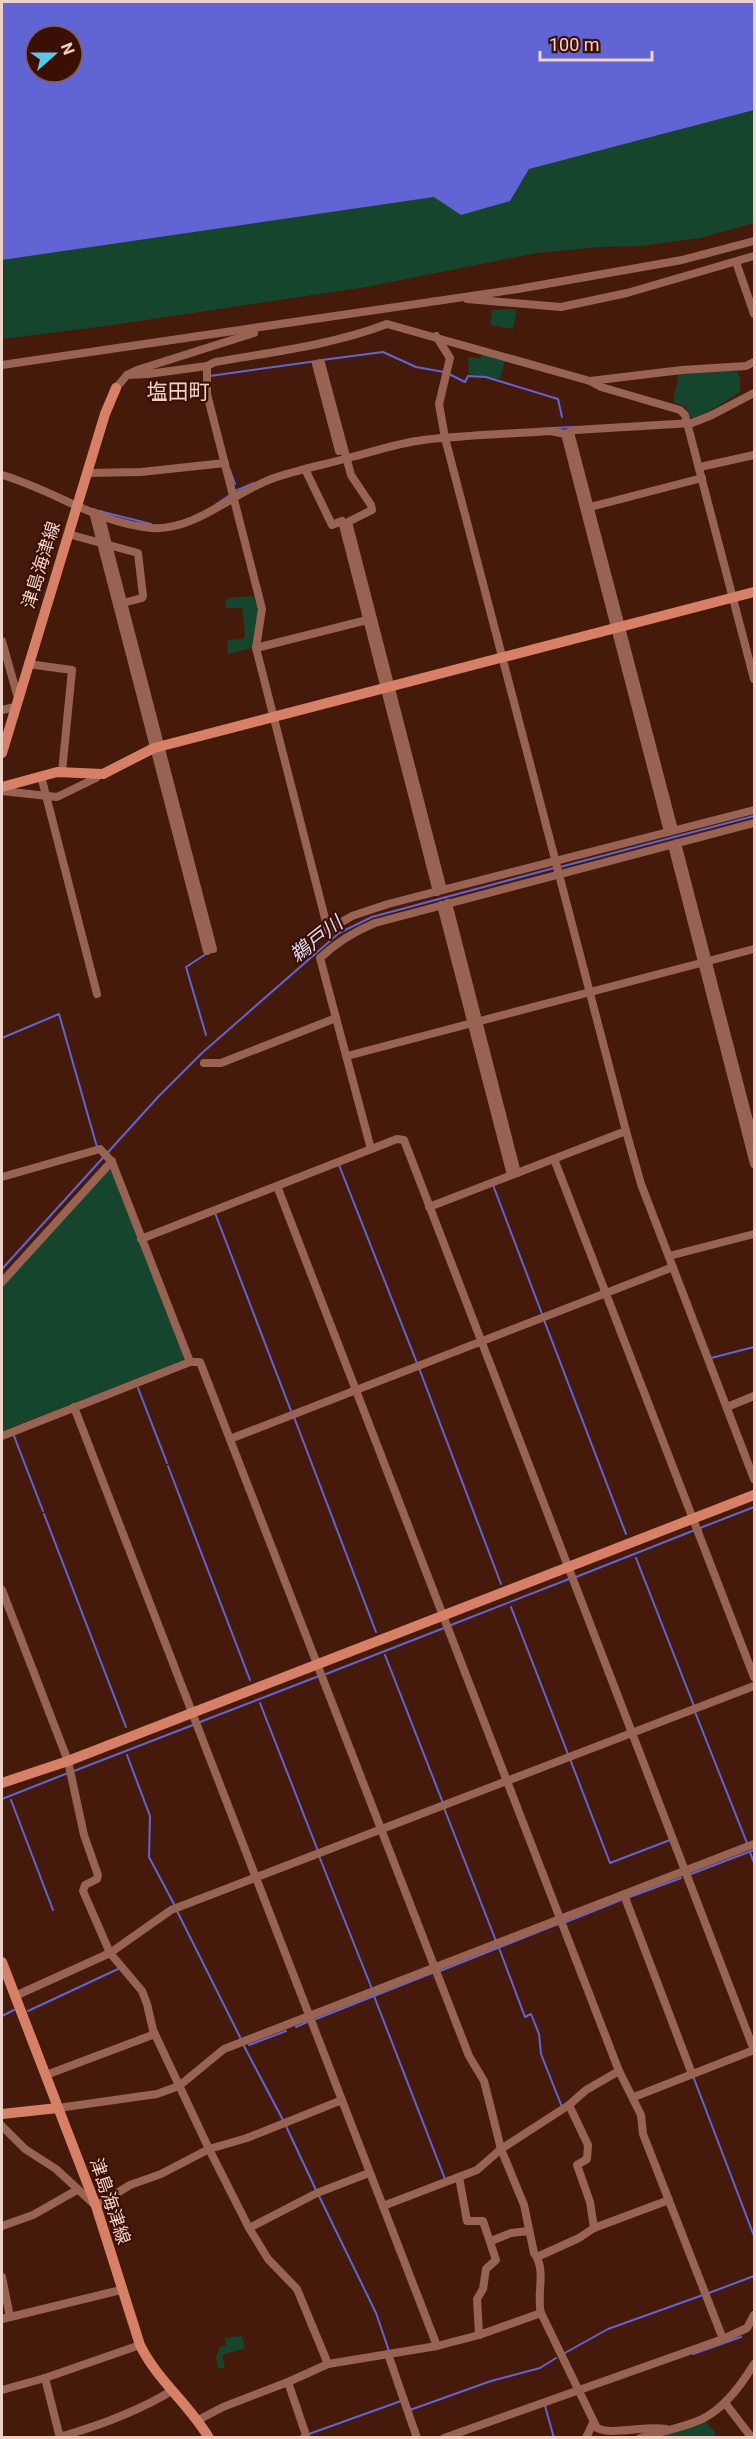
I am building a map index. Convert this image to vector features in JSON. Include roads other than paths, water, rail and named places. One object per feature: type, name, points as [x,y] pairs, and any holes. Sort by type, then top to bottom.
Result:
[{"type":"street","points":[[2,365],[460,298],[682,260],[754,241]]},
{"type":"street","points":[[460,298],[561,308],[627,293],[754,256]]},
{"type":"street","points":[[736,261],[754,314]]},
{"type":"street","points":[[127,375],[207,366],[215,362],[327,342],[361,334],[387,324],[590,381],[680,410],[688,423],[754,679]]},
{"type":"street","points":[[116,388],[127,375],[137,370],[276,326]]},
{"type":"street","points":[[436,336],[450,358],[439,404],[446,438],[626,1131],[641,1184],[754,1479]]},
{"type":"street","points":[[590,381],[673,371],[746,366],[754,362]]},
{"type":"street","points":[[345,455],[339,451],[316,364],[321,363],[351,476],[371,505],[372,510],[348,522],[440,891]]},
{"type":"street","points":[[207,366],[207,394],[262,609],[256,648],[328,930],[352,916],[374,908],[440,891],[675,844],[754,823]]},
{"type":"street","name":"津島海津線","points":[[2,753],[76,506],[105,414],[116,388]]},
{"type":"street","points":[[2,475],[20,480],[76,506],[128,524],[161,528],[194,520],[233,496],[276,477],[345,455],[446,438],[551,431],[567,433],[688,423],[712,415],[754,393]]},
{"type":"street","points":[[567,433],[590,507],[618,627]]},
{"type":"street","points":[[567,433],[671,831]]},
{"type":"street","points":[[700,467],[754,455]]},
{"type":"street","points":[[87,473],[141,472],[225,463]]},
{"type":"street","points":[[305,469],[332,525],[342,521],[367,620],[388,687]]},
{"type":"street","points":[[590,507],[702,477]]},
{"type":"street","points":[[97,513],[210,950]]},
{"type":"street","points":[[68,534],[138,553],[143,596],[123,603]]},
{"type":"street","points":[[105,544],[123,603],[158,747]]},
{"type":"street","points":[[2,789],[40,776],[62,772],[103,774],[158,747],[754,592]]},
{"type":"street","points":[[256,648],[367,620]]},
{"type":"street","points":[[2,641],[17,702],[2,710]]},
{"type":"street","points":[[28,664],[72,670],[62,772]]},
{"type":"street","points":[[40,776],[97,994]]},
{"type":"street","points":[[2,789],[61,796],[96,778]]},
{"type":"street","points":[[371,1149],[320,958],[335,944],[359,929],[375,923],[444,904],[671,831],[754,810]]},
{"type":"street","points":[[675,844],[754,1140]]},
{"type":"street","points":[[444,904],[514,1174]]},
{"type":"street","points":[[347,1056],[754,949]]},
{"type":"street","points":[[706,962],[754,1164]]},
{"type":"street","points":[[204,1063],[221,1063],[336,1018]]},
{"type":"street","points":[[429,1207],[626,1131]]},
{"type":"street","points":[[141,1239],[397,1139],[404,1140],[754,2050],[634,2097]]},
{"type":"street","points":[[2,1177],[100,1149],[111,1160],[190,1362]]},
{"type":"street","points":[[554,1159],[754,1677]]},
{"type":"street","points":[[2,1282],[111,1160]]},
{"type":"street","points":[[277,1186],[619,2071],[641,2115],[644,2134],[723,2339]]},
{"type":"street","points":[[669,1256],[754,1234]]},
{"type":"street","points":[[230,1438],[673,1267]]},
{"type":"street","points":[[2,1436],[190,1362],[200,1362],[469,2056],[484,2081],[501,2150],[524,2205],[537,2257],[541,2278],[539,2306],[541,2313],[593,2423],[602,2431],[647,2427],[666,2429]]},
{"type":"street","points":[[727,1407],[754,1396]]},
{"type":"street","points":[[74,1407],[437,2346]]},
{"type":"street","points":[[2,1783],[68,1761],[754,1496]]},
{"type":"street","points":[[2,1590],[68,1761],[84,1835],[98,1875],[97,1879],[86,1885],[83,1892],[110,1953],[142,1991],[155,2034],[208,2149],[249,2228],[268,2259],[297,2289],[328,2364]]},
{"type":"street","points":[[15,1996],[110,1953],[171,1910],[754,1686]]},
{"type":"street","points":[[2,2114],[157,2094],[179,2086],[224,2049],[754,1844]]},
{"type":"street","points":[[624,1895],[692,2074]]},
{"type":"street","name":"津島海津線","points":[[2,1962],[96,2206],[140,2345],[147,2358],[198,2420],[205,2436]]},
{"type":"street","points":[[46,2075],[155,2034]]},
{"type":"street","points":[[383,2206],[477,2170],[501,2150],[569,2105],[586,2090],[619,2071]]},
{"type":"street","points":[[2,2126],[25,2149],[56,2169],[96,2206],[130,2185],[162,2174],[208,2149],[247,2138],[342,2100]]},
{"type":"street","points":[[569,2105],[588,2145],[587,2158],[577,2165],[590,2202],[594,2228]]},
{"type":"street","points":[[249,2228],[317,2193],[369,2173]]},
{"type":"street","points":[[2,2226],[33,2215],[76,2188],[85,2177]]},
{"type":"street","points":[[459,2177],[467,2221],[483,2222],[496,2260],[486,2269],[483,2289],[477,2299],[479,2335]]},
{"type":"street","points":[[537,2257],[579,2238],[594,2228],[669,2200]]},
{"type":"street","points":[[491,2241],[511,2233],[529,2230]]},
{"type":"street","points":[[2,2277],[10,2317]]},
{"type":"street","points":[[2,2319],[121,2290]]},
{"type":"street","points":[[198,2420],[223,2407],[328,2364],[437,2346],[479,2335],[541,2313]]},
{"type":"street","points":[[444,2438],[741,2332],[747,2328],[754,2316]]},
{"type":"street","points":[[2,2390],[45,2378],[140,2345]]},
{"type":"street","points":[[388,2354],[417,2438]]},
{"type":"street","points":[[640,2438],[695,2422],[725,2403],[754,2364]]},
{"type":"street","points":[[45,2378],[59,2434],[63,2436],[156,2401],[173,2390]]},
{"type":"street","points":[[288,2382],[308,2438]]},
{"type":"street","points":[[725,2403],[752,2438]]},
{"type":"street","points":[[587,2438],[593,2423]]},
{"type":"waterway","points":[[322,360],[383,352],[416,367],[444,372]]},
{"type":"waterway","points":[[210,376],[317,361]]},
{"type":"waterway","points":[[449,374],[465,382],[468,376],[486,377],[558,399],[562,417]]},
{"type":"waterway","points":[[553,428],[574,427]]},
{"type":"waterway","points":[[230,470],[235,484]]},
{"type":"waterway","points":[[235,491],[254,483]]},
{"type":"waterway","points":[[215,505],[230,495]]},
{"type":"waterway","points":[[95,510],[151,524]]},
{"type":"waterway","name":"鵜戸川","points":[[560,867],[754,816]]},
{"type":"waterway","name":"鵜戸川","points":[[2,1269],[159,1096],[202,1053],[339,933],[372,917],[554,868]]},
{"type":"waterway","points":[[206,954],[186,967],[206,1035]]},
{"type":"waterway","points":[[2,1038],[59,1014],[97,1147]]},
{"type":"waterway","points":[[339,1165],[417,1363]]},
{"type":"waterway","points":[[493,1185],[542,1314]]},
{"type":"waterway","points":[[215,1213],[291,1411]]},
{"type":"waterway","points":[[544,1320],[626,1534]]},
{"type":"waterway","points":[[711,1358],[754,1347]]},
{"type":"waterway","points":[[419,1368],[501,1584]]},
{"type":"waterway","points":[[138,1388],[167,1463]]},
{"type":"waterway","points":[[294,1417],[376,1632]]},
{"type":"waterway","points":[[14,1436],[43,1511]]},
{"type":"waterway","points":[[168,1466],[250,1680]]},
{"type":"waterway","points":[[701,1530],[700,1528],[754,1507]]},
{"type":"waterway","points":[[44,1514],[126,1727]]},
{"type":"waterway","points":[[576,1577],[695,1530]]},
{"type":"waterway","points":[[636,1558],[694,1706]]},
{"type":"waterway","points":[[451,1625],[569,1579]]},
{"type":"waterway","points":[[511,1607],[568,1754]]},
{"type":"waterway","points":[[326,1674],[444,1628]]},
{"type":"waterway","points":[[385,1655],[443,1803]]},
{"type":"waterway","points":[[200,1722],[319,1676]]},
{"type":"waterway","points":[[260,1703],[318,1851]]},
{"type":"waterway","points":[[695,1712],[747,1843]]},
{"type":"waterway","points":[[74,1771],[193,1725]]},
{"type":"waterway","points":[[127,1755],[150,1816],[149,1857],[175,1906]]},
{"type":"waterway","points":[[570,1759],[610,1863],[670,1840]]},
{"type":"waterway","points":[[2,1799],[68,1773]]},
{"type":"waterway","points":[[11,1800],[53,1910]]},
{"type":"waterway","points":[[444,1808],[496,1941]]},
{"type":"waterway","points":[[691,1874],[754,1850]]},
{"type":"waterway","points":[[750,1852],[754,1863]]},
{"type":"waterway","points":[[319,1856],[372,1989]]},
{"type":"waterway","points":[[627,1898],[681,1878]]},
{"type":"waterway","points":[[566,1922],[621,1900]]},
{"type":"waterway","points":[[177,1911],[241,2039]]},
{"type":"waterway","points":[[440,1971],[558,1924]]},
{"type":"waterway","points":[[499,1948],[525,2017],[531,2014],[539,2034],[541,2054],[562,2107]]},
{"type":"waterway","points":[[28,2011],[118,1969]]},
{"type":"waterway","points":[[316,2019],[432,1973]]},
{"type":"waterway","points":[[374,1996],[445,2179]]},
{"type":"waterway","points":[[2,2016],[14,2010]]},
{"type":"waterway","points":[[296,2027],[307,2022]]},
{"type":"waterway","points":[[249,2045],[286,2031]]},
{"type":"waterway","points":[[244,2046],[284,2122]]},
{"type":"waterway","points":[[693,2076],[754,2236]]},
{"type":"waterway","points":[[286,2126],[316,2190]]},
{"type":"waterway","points":[[319,2196],[376,2313],[389,2351]]},
{"type":"waterway","points":[[709,2293],[754,2276]]},
{"type":"waterway","points":[[563,2354],[608,2329],[703,2295]]},
{"type":"waterway","points":[[693,2354],[741,2337]]},
{"type":"waterway","points":[[410,2410],[491,2381],[540,2368],[556,2358]]},
{"type":"waterway","points":[[309,2434],[401,2401]]},
{"type":"waterway","points":[[545,2406],[554,2438]]},
{"type":"waterway","points":[[297,2438],[304,2435]]},
{"type":"district","name":"塩田町","points":[[178,392]]}]
